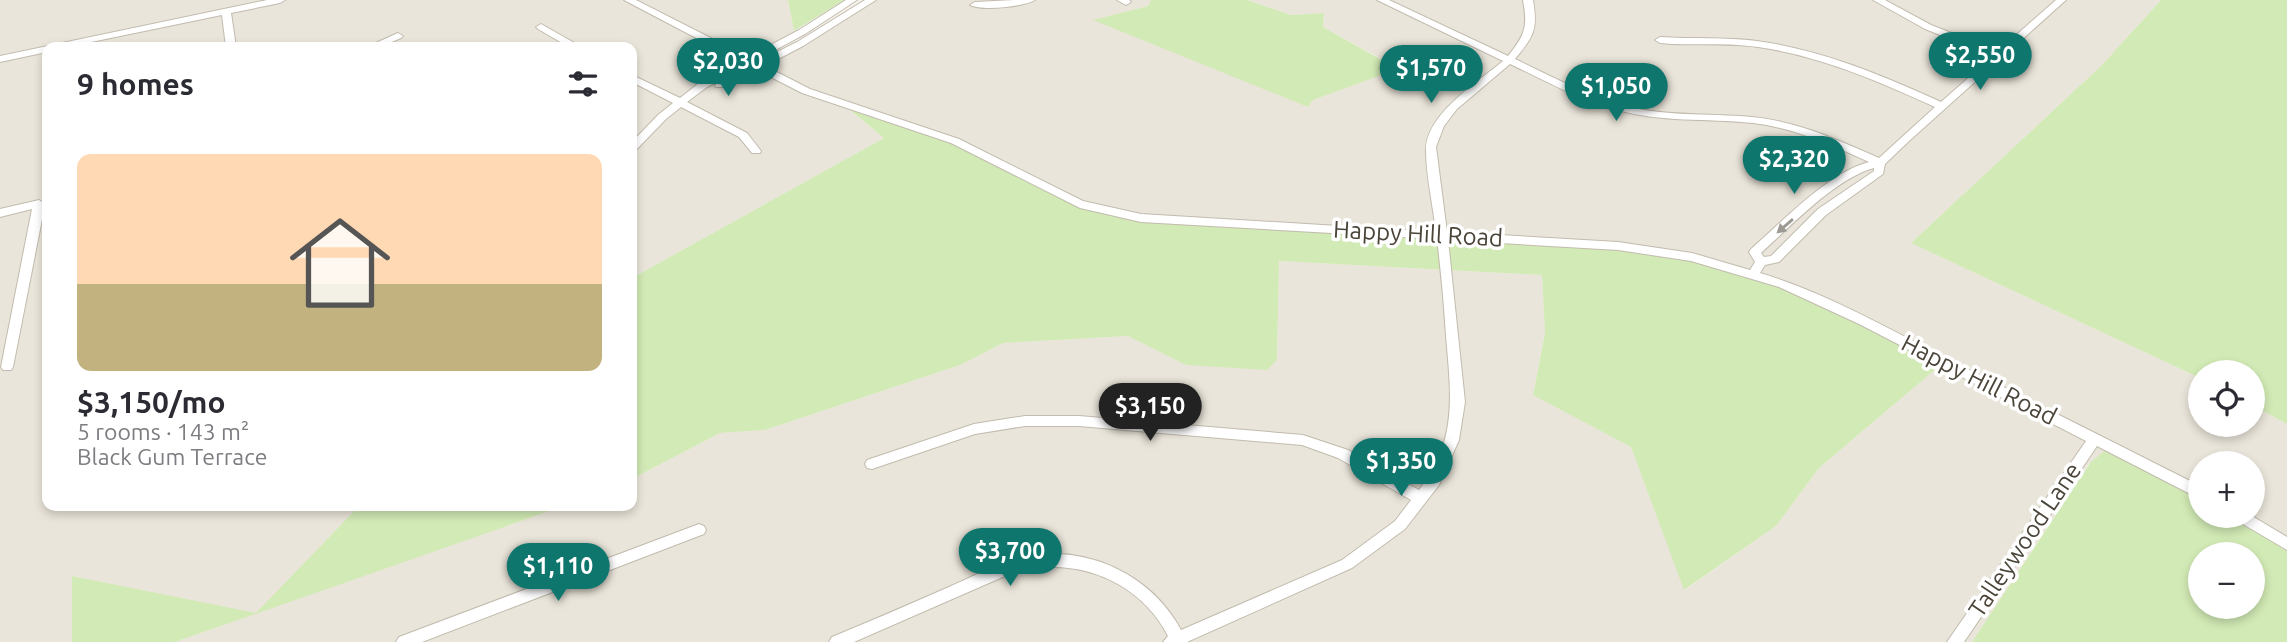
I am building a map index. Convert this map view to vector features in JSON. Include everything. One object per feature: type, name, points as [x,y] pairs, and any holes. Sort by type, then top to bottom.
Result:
[{"type":"street","points":[[88,42],[280,0]]},
{"type":"street","name":"Happy Hill Road","points":[[629,0],[749,64],[844,105],[955,141],[1069,200],[1099,210],[1141,218],[1632,247],[1758,268],[2188,488]]},
{"type":"street","points":[[637,143],[684,100],[712,89],[852,0]]},
{"type":"street","points":[[749,64],[800,44],[871,0]]},
{"type":"street","points":[[975,5],[1030,0]]},
{"type":"street","points":[[1382,0],[1586,96],[1630,111],[1677,118],[1740,119],[1780,125],[1823,136],[1880,163]]},
{"type":"street","points":[[837,642],[1008,569],[1045,560],[1078,562],[1126,580],[1153,600],[1164,613],[1174,641],[1347,564],[1384,539],[1422,499],[1445,461],[1454,431],[1458,402],[1458,374],[1431,147],[1436,126],[1447,110],[1510,60],[1526,41],[1530,30],[1531,9],[1528,0]]},
{"type":"street","points":[[1878,0],[1919,22],[1999,55]]},
{"type":"street","points":[[1880,163],[1866,163],[1815,200],[1755,252],[1758,268],[1775,259],[1822,212],[1879,172],[1880,163],[2062,0]]},
{"type":"street","points":[[226,11],[230,42]]},
{"type":"street","points":[[541,27],[564,42]]},
{"type":"street","points":[[384,42],[398,36]]},
{"type":"street","points":[[1660,40],[1737,42],[1798,51],[1864,72],[1942,106]]},
{"type":"street","points":[[0,59],[42,50]]},
{"type":"street","points":[[637,80],[684,100],[743,135],[757,151]]},
{"type":"street","points":[[0,213],[39,204],[7,368]]},
{"type":"street","points":[[872,464],[974,429],[1025,422],[1079,421],[1303,440],[1343,454],[1422,499]]},
{"type":"street","name":"Talleywood Lane","points":[[1955,642],[2095,438]]},
{"type":"street","points":[[2261,528],[2287,544]]},
{"type":"street","points":[[404,642],[699,530]]},
{"type":"shaded area","points":[[0,0],[788,0],[795,35],[745,61],[755,67],[872,0],[1151,0],[1148,6],[1094,20],[1313,100],[1398,68],[1323,27],[1324,13],[1291,15],[1247,0],[2161,0],[2101,66],[1911,243],[2188,372],[2188,437],[2265,437],[2265,412],[2287,424],[2287,543],[2265,526],[2265,451],[2188,451],[2188,490],[2089,463],[1972,642],[175,642],[255,614],[72,576],[72,642],[0,642]],"holes":[[[42,42],[637,42],[637,275],[884,138],[846,107],[1100,210],[1840,308],[1944,362],[1819,468],[1776,526],[1685,590],[1631,447],[1533,394],[1545,333],[1542,275],[1279,261],[1277,360],[1186,365],[1128,336],[1003,343],[960,365],[765,430],[720,433],[637,476],[637,511],[550,511],[258,612],[354,511],[42,511]]]},
{"type":"green space","points":[[788,0],[844,0],[794,31]]},
{"type":"green space","points":[[1151,0],[1247,0],[1291,15],[1324,13],[1323,27],[1398,69],[1313,100],[1308,107],[1093,20],[1148,6]]},
{"type":"green space","points":[[2161,0],[2287,0],[2287,424],[2265,412],[2265,360],[2188,360],[2188,372],[1911,243],[2101,66]]},
{"type":"green space","points":[[844,105],[926,130],[1069,200],[1119,215],[1618,246],[1754,274],[1944,362],[1819,468],[1776,526],[1684,590],[1631,447],[1533,395],[1545,333],[1542,275],[1279,261],[1277,360],[1267,370],[1186,365],[1128,336],[1003,343],[960,365],[765,430],[720,433],[637,476],[637,275],[884,138]]},
{"type":"green space","points":[[2110,446],[2188,487],[2188,528],[2261,528],[2287,544],[2287,642],[1972,642],[2090,463]]},
{"type":"green space","points":[[354,511],[550,511],[175,642],[72,642],[72,576],[256,613]]}]
